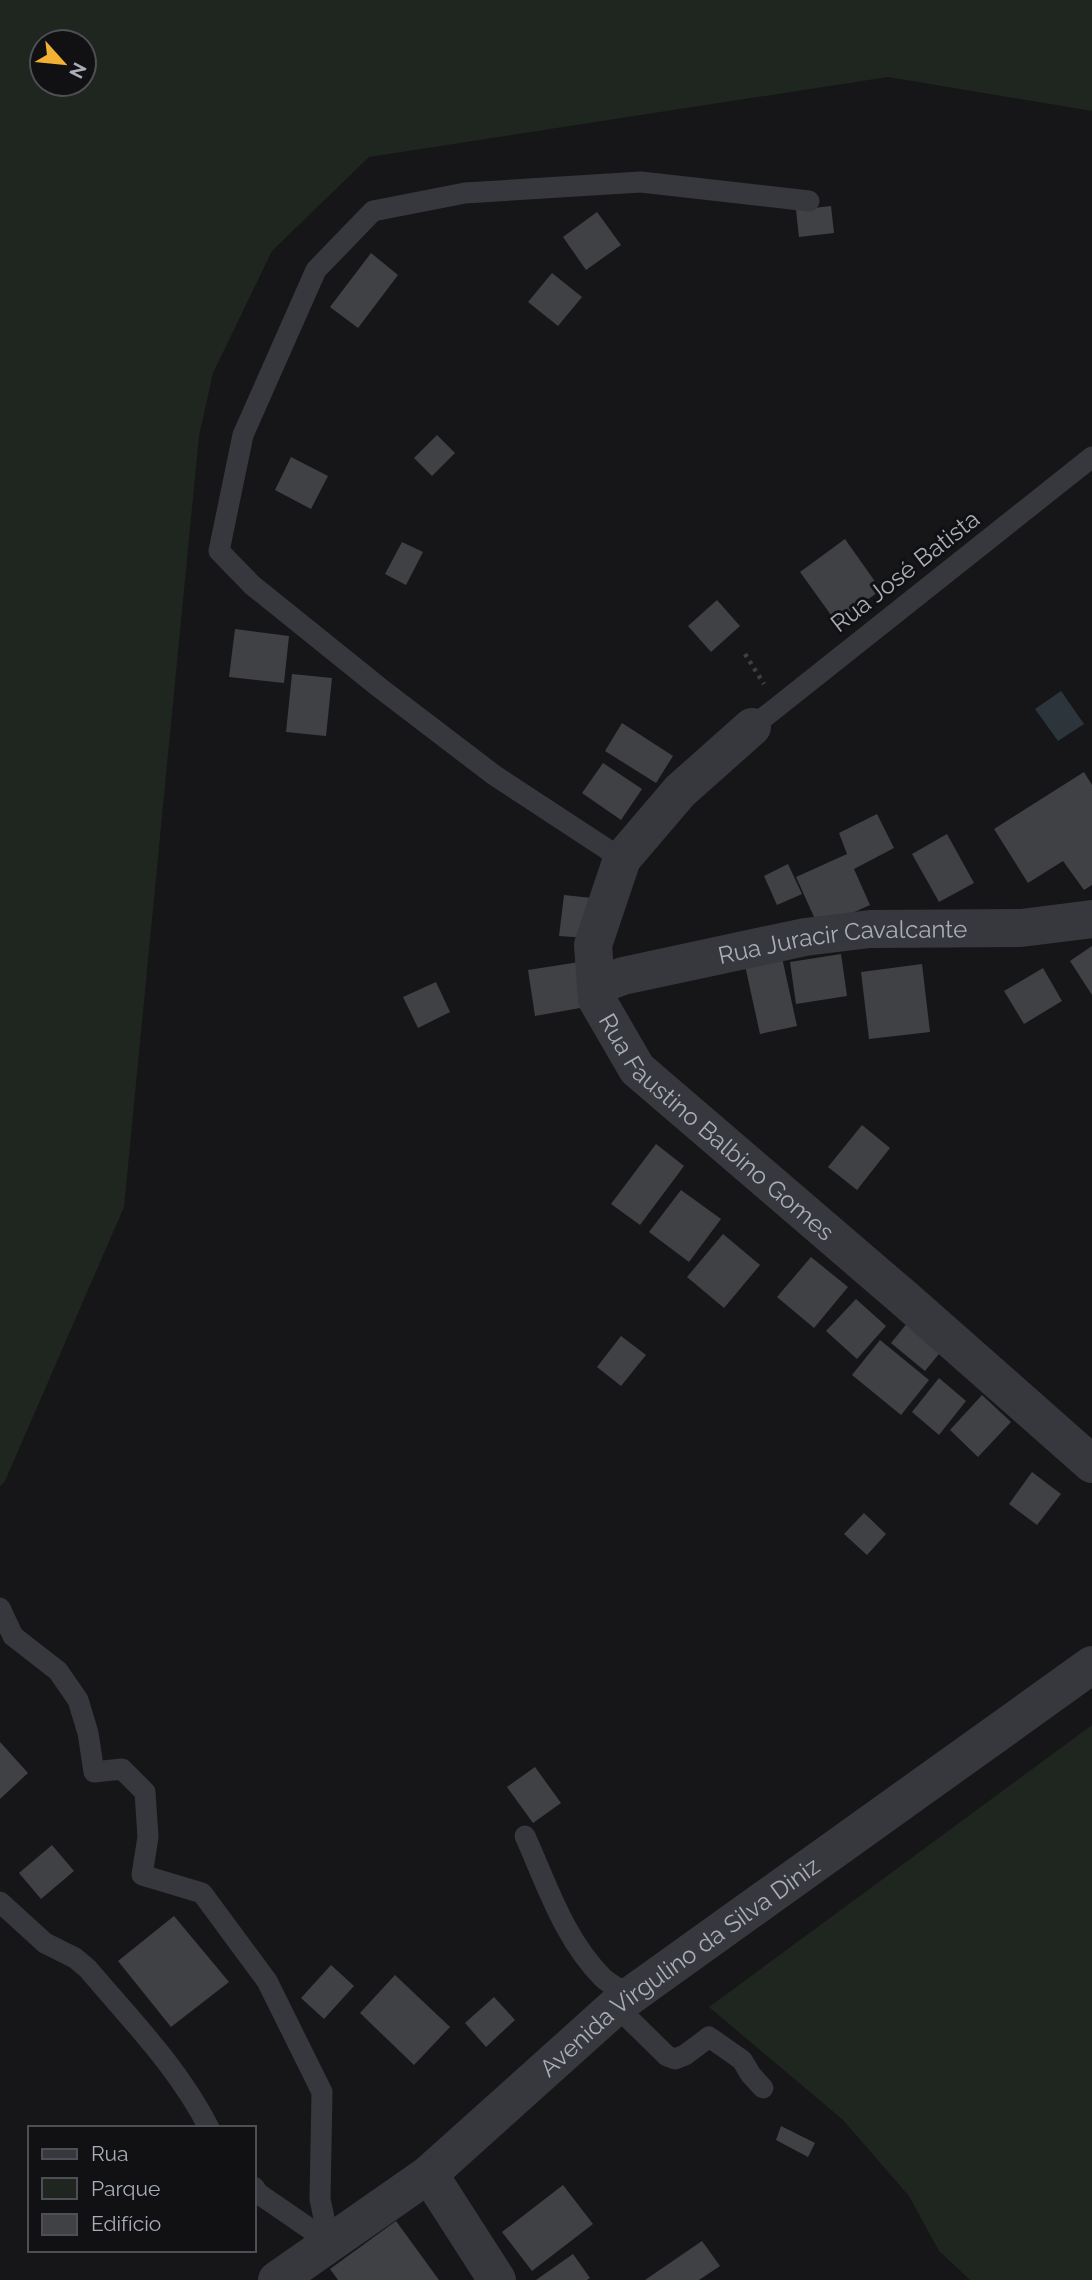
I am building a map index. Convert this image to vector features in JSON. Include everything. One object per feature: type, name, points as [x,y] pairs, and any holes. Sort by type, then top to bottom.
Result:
[{"type":"street","name":"Rua Faustino Balbino Gomes","points":[[752,727],[680,791],[621,859],[593,945],[597,1000],[637,1069],[1092,1464]]},
{"type":"street","name":"Rua Juracir Cavalcante","points":[[596,986],[623,976],[805,937],[870,929],[1021,928],[1092,919]]},
{"type":"street","name":"Avenida Virgulino da Silva Diniz","points":[[277,2280],[429,2174],[623,2001],[1092,1665]]},
{"type":"street","points":[[429,2174],[497,2280]]},
{"type":"lane","points":[[621,859],[494,775],[380,688],[253,585],[219,551],[243,435],[316,270],[373,211],[465,194],[640,182],[809,201]]},
{"type":"lane","name":"Rua José Batista","points":[[752,727],[1092,457]]},
{"type":"lane","points":[[0,1608],[13,1636],[58,1671],[78,1700],[88,1734],[94,1772],[122,1769],[145,1792],[148,1837],[142,1874],[202,1894],[267,1982],[322,2092],[320,2199],[330,2242]]},
{"type":"lane","points":[[525,1836],[553,1902],[580,1952],[667,2056],[675,2059],[685,2055],[709,2037],[742,2060],[751,2075],[764,2088]]},
{"type":"lane","points":[[0,1902],[45,1943],[75,1958],[88,1969],[159,2051],[197,2104],[208,2126]]},
{"type":"lane","points":[[256,2190],[330,2242]]},
{"type":"green space","points":[[0,0],[1092,0],[1092,111],[888,77],[369,157],[272,251],[213,373],[199,436],[124,1207],[5,1481],[0,1486]]},
{"type":"green space","points":[[1092,1725],[1092,2280],[970,2280],[939,2251],[909,2196],[843,2120],[709,2007]]},
{"type":"shaded area","points":[[1061,691],[1084,724],[1058,741],[1035,709]]},
{"type":"building","points":[[831,206],[834,233],[799,237],[796,210]]},
{"type":"building","points":[[597,212],[621,245],[586,270],[563,237]]},
{"type":"building","points":[[371,253],[398,275],[358,328],[330,307]]},
{"type":"building","points":[[552,273],[582,297],[558,326],[528,302]]},
{"type":"building","points":[[437,435],[455,453],[432,476],[414,458]]},
{"type":"building","points":[[291,457],[328,476],[311,509],[275,490]]},
{"type":"building","points":[[845,539],[881,590],[836,622],[800,572]]},
{"type":"building","points":[[402,542],[423,552],[406,585],[385,574]]},
{"type":"building","points":[[717,600],[740,626],[711,652],[688,626]]},
{"type":"building","points":[[235,629],[289,636],[284,683],[229,677]]},
{"type":"building","points":[[292,674],[332,678],[326,736],[286,732]]},
{"type":"building","points":[[622,723],[673,756],[656,783],[605,751]]},
{"type":"building","points":[[603,763],[642,789],[621,820],[582,793]]},
{"type":"building","points":[[1084,772],[1092,785],[1092,885],[1084,890],[1063,861],[1028,883],[994,829]]},
{"type":"building","points":[[877,814],[894,848],[854,869],[870,905],[819,928],[796,877],[847,854],[839,833]]},
{"type":"building","points":[[947,834],[974,883],[939,902],[912,854]]},
{"type":"building","points":[[788,864],[802,894],[777,905],[764,876]]},
{"type":"building","points":[[564,895],[592,898],[588,938],[559,936]]},
{"type":"building","points":[[1092,946],[1092,995],[1070,961]]},
{"type":"building","points":[[781,953],[797,1026],[760,1034],[744,961]]},
{"type":"building","points":[[841,954],[847,996],[796,1004],[790,962]]},
{"type":"building","points":[[579,962],[586,1007],[535,1016],[528,970]]},
{"type":"building","points":[[922,964],[930,1032],[869,1039],[861,972]]},
{"type":"building","points":[[1043,968],[1062,1001],[1024,1024],[1004,991]]},
{"type":"building","points":[[436,982],[450,1012],[418,1028],[403,997]]},
{"type":"building","points":[[862,1125],[890,1148],[857,1190],[828,1167]]},
{"type":"building","points":[[656,1144],[684,1166],[640,1225],[611,1204]]},
{"type":"building","points":[[681,1190],[721,1219],[689,1262],[649,1232]]},
{"type":"building","points":[[723,1234],[760,1265],[724,1308],[687,1277]]},
{"type":"building","points":[[811,1257],[848,1287],[814,1328],[777,1297]]},
{"type":"building","points":[[856,1299],[886,1326],[857,1359],[826,1331]]},
{"type":"building","points":[[909,1321],[943,1349],[925,1371],[891,1343]]},
{"type":"building","points":[[621,1336],[646,1355],[621,1386],[597,1367]]},
{"type":"building","points":[[880,1340],[929,1380],[901,1415],[852,1375]]},
{"type":"building","points":[[939,1378],[966,1401],[939,1435],[912,1412]]},
{"type":"building","points":[[982,1395],[1011,1422],[978,1457],[950,1430]]},
{"type":"building","points":[[1032,1472],[1061,1494],[1037,1525],[1009,1504]]},
{"type":"building","points":[[864,1513],[886,1534],[867,1555],[844,1534]]},
{"type":"building","points":[[0,1742],[28,1773],[0,1799]]},
{"type":"building","points":[[535,1767],[561,1803],[533,1823],[507,1787]]},
{"type":"building","points":[[52,1845],[74,1871],[41,1899],[19,1873]]},
{"type":"building","points":[[174,1916],[229,1982],[171,2027],[118,1961]]},
{"type":"building","points":[[331,1965],[354,1986],[324,2019],[301,1998]]},
{"type":"building","points":[[395,1975],[450,2027],[414,2065],[360,2013]]},
{"type":"building","points":[[494,1997],[515,2020],[486,2047],[465,2023]]},
{"type":"building","points":[[781,2126],[815,2143],[808,2157],[776,2140]]},
{"type":"building","points":[[563,2185],[593,2224],[532,2271],[502,2232]]},
{"type":"building","points":[[396,2221],[439,2280],[338,2280],[330,2269]]},
{"type":"building","points":[[702,2241],[720,2266],[699,2280],[645,2280]]},
{"type":"building","points":[[573,2254],[590,2278],[536,2280]]}]
